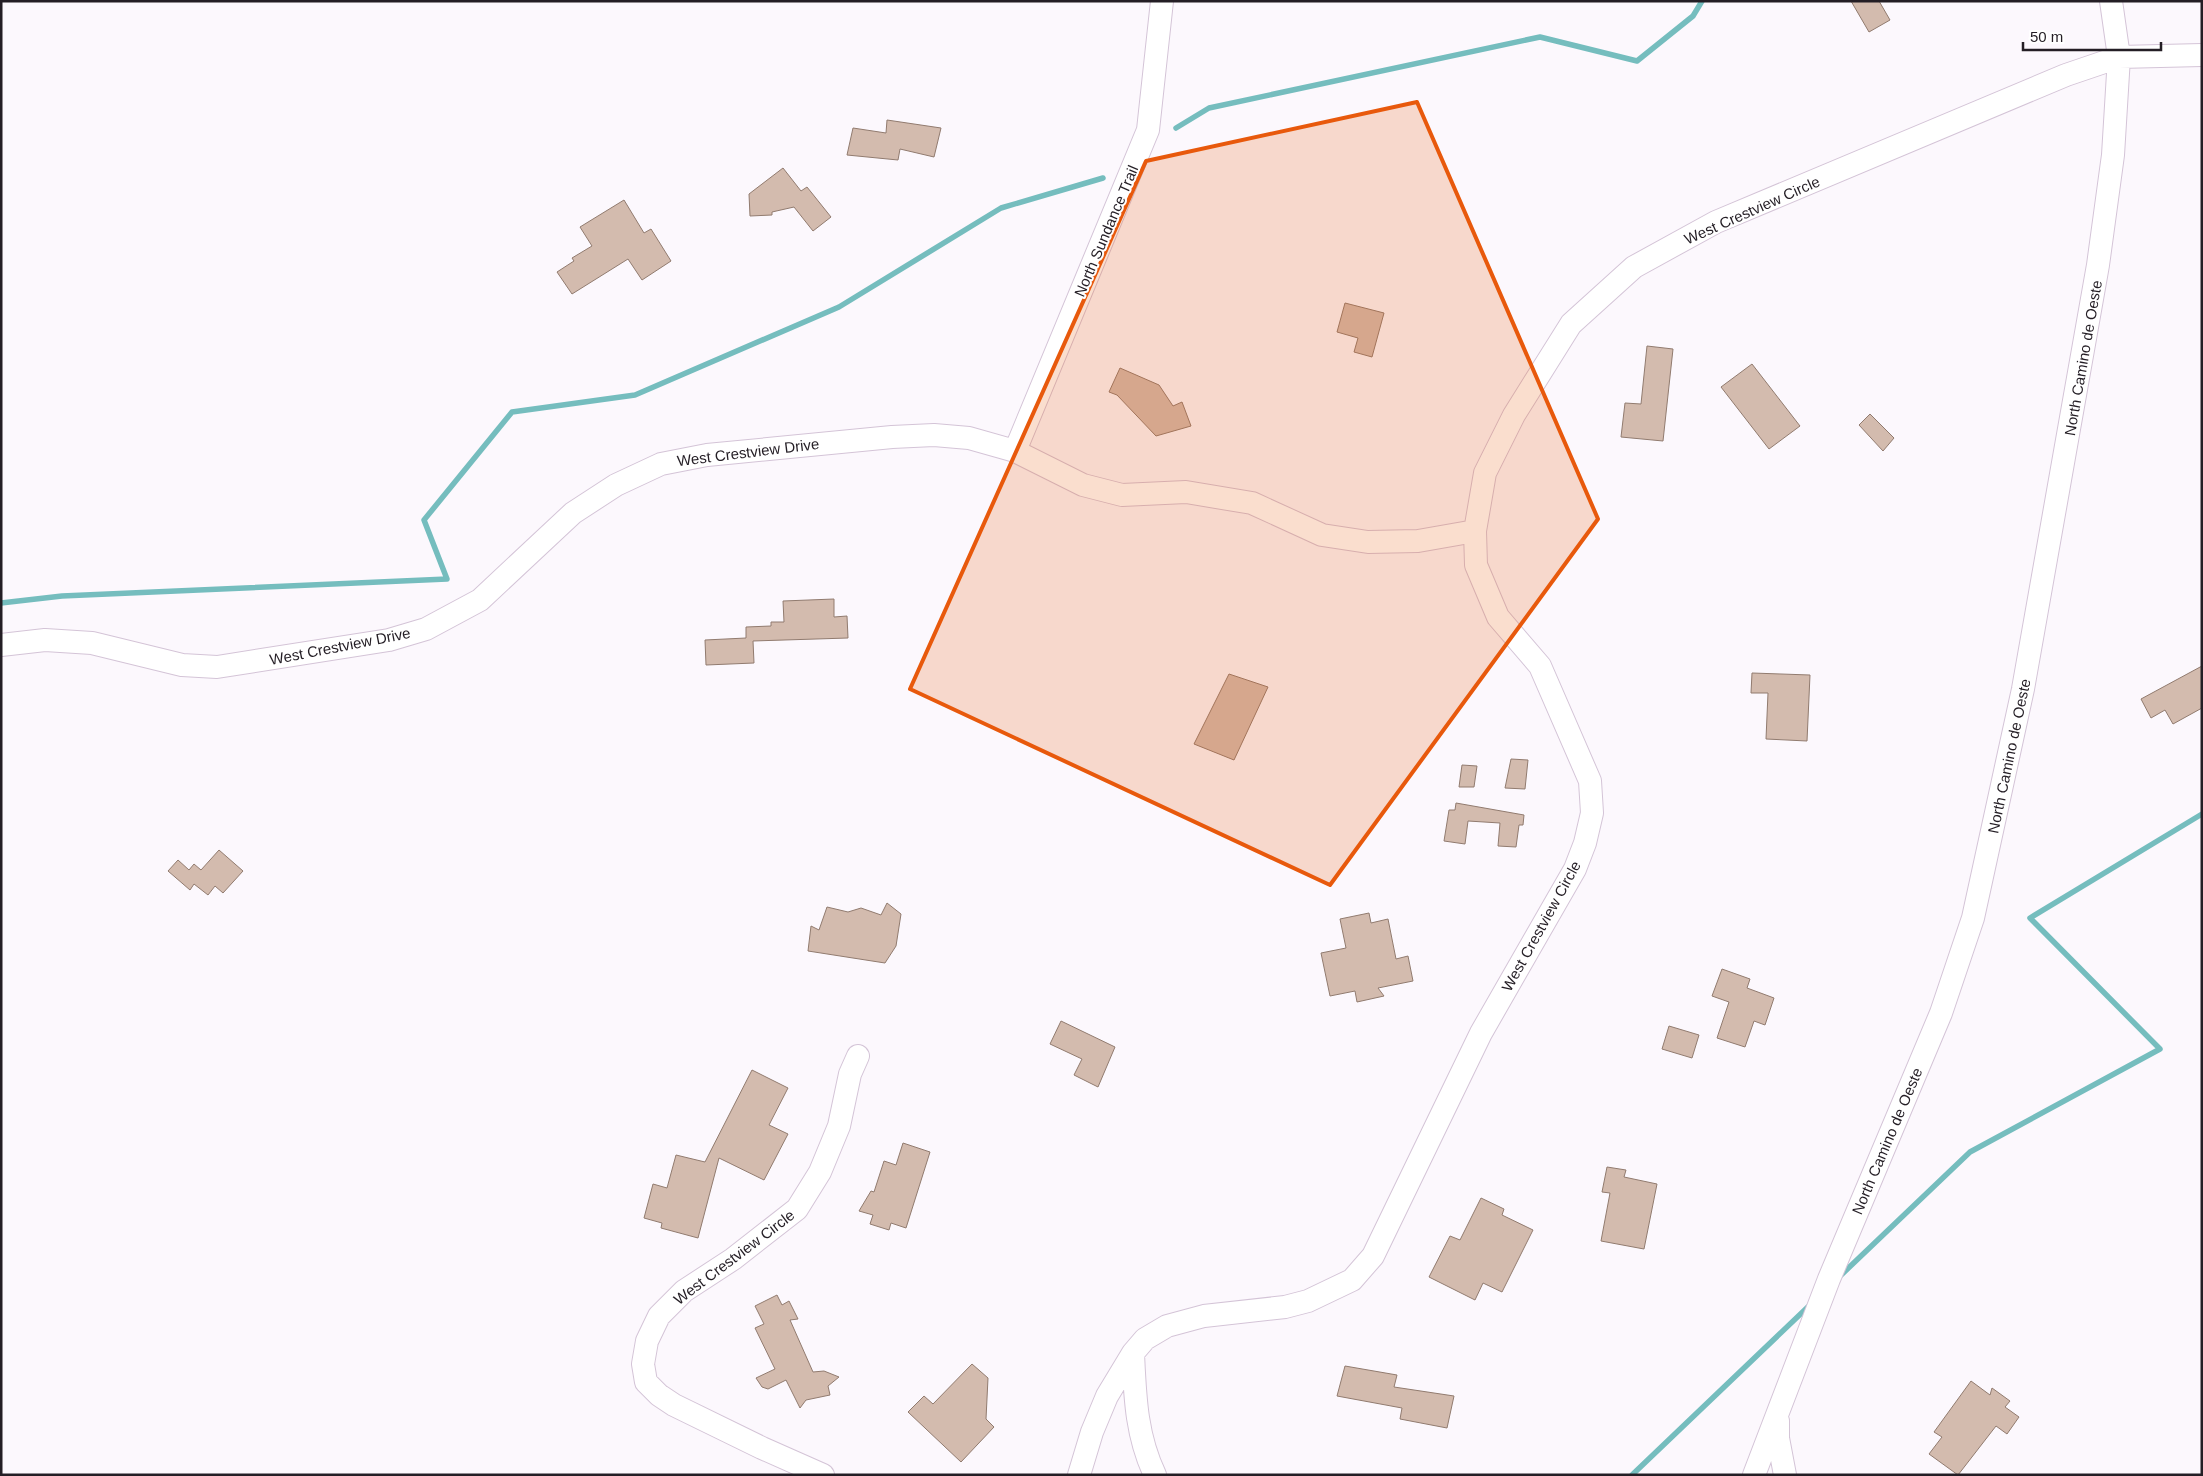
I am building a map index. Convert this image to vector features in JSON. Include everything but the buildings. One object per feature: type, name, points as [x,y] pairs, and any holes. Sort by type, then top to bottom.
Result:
[{"type":"street","name":"North Sundance Trail","points":[[1015,451],[1148,130],[1162,1]]},
{"type":"street","name":"North Camino de Oeste","points":[[1754,1475],[1829,1279],[1941,1013],[1973,918],[2022,699],[2098,265],[2112,164],[2118,57],[2111,1]]},
{"type":"street","name":"West Crestview Circle","points":[[1078,1475],[1092,1432],[1107,1396],[1133,1353],[1145,1339],[1167,1326],[1204,1316],[1285,1307],[1308,1300],[1352,1280],[1373,1256],[1481,1033],[1575,869],[1585,843],[1592,813],[1590,781],[1540,666],[1498,617],[1476,565],[1475,531],[1485,472],[1514,415],[1572,324],[1634,267],[1716,222],[2066,75],[2118,57],[2202,55]]},
{"type":"street","name":"West Crestview Drive","points":[[1,645],[45,640],[92,643],[182,665],[217,667],[389,640],[426,629],[480,600],[573,513],[616,485],[661,464],[707,456],[815,444],[926,435],[969,438],[1015,451],[1083,485],[1122,496],[1186,492],[1252,504],[1322,535],[1368,542],[1418,541],[1475,531]]},
{"type":"street","name":"West Crestview Circle","points":[[823,1475],[762,1448],[674,1405],[659,1395],[646,1382],[643,1364],[647,1342],[659,1316],[684,1291],[733,1260],[773,1240],[797,1209],[820,1172],[839,1126],[850,1074],[858,1056]]},
{"type":"street","points":[[1133,1353],[1137,1421],[1146,1454],[1155,1475]]},
{"type":"street","points":[[1778,1413],[1778,1438],[1785,1475]]},
{"type":"highlighted area","points":[[1417,102],[1598,519],[1330,885],[910,689],[1146,161]]},
{"type":"waterway","points":[[1176,128],[1209,108],[1540,37],[1637,61],[1693,16],[1702,1]]},
{"type":"waterway","points":[[1,603],[62,596],[447,579],[424,520],[512,412],[635,395],[839,307],[1001,208],[1103,178]]},
{"type":"waterway","points":[[1839,1277],[1970,1152],[2160,1049],[2030,918],[2202,814]]},
{"type":"waterway","points":[[1632,1475],[1811,1304]]}]
